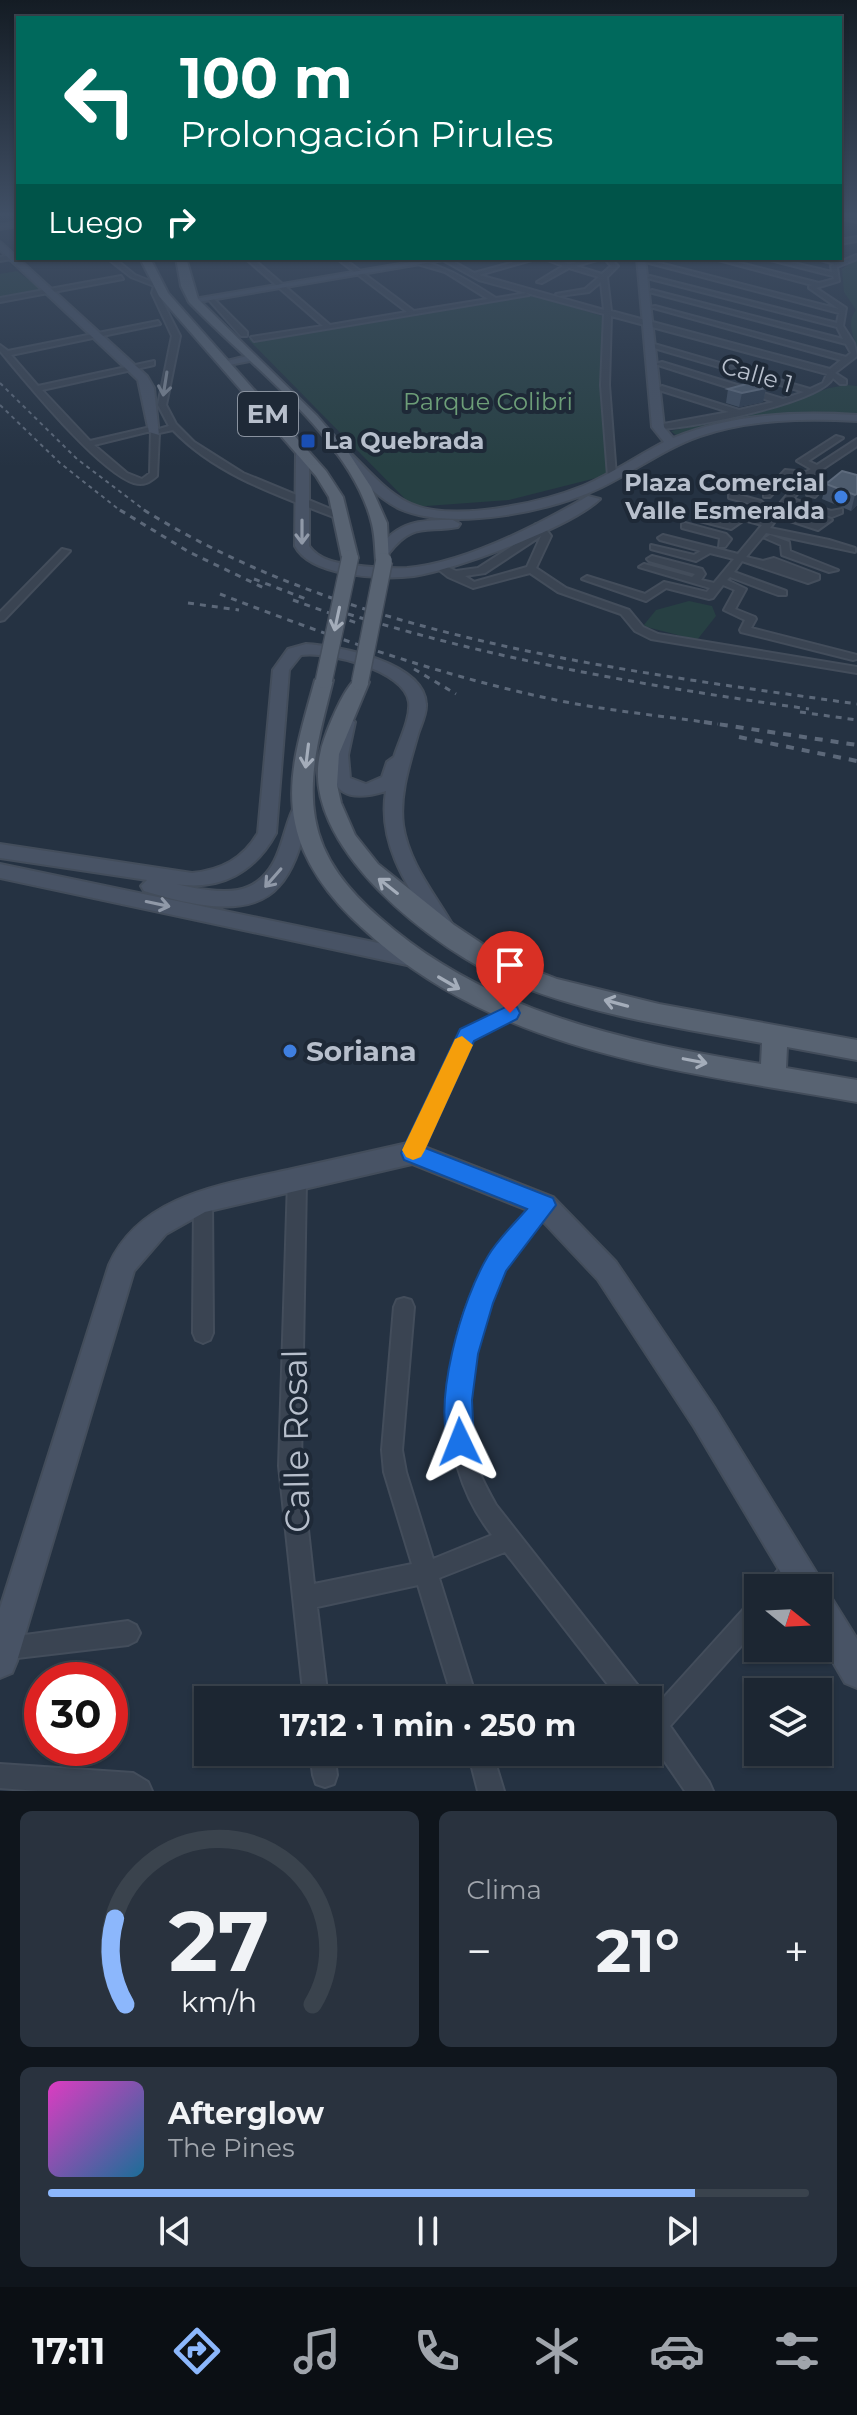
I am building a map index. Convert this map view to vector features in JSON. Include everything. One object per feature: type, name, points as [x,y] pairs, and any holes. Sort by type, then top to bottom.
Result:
[{"type":"main road","points":[[63,301],[96,336],[133,367],[148,388],[155,430]]},
{"type":"main road","name":"EM","points":[[170,301],[302,454],[336,497],[342,517],[350,558],[307,749],[303,807],[315,853],[335,887],[407,957],[452,985],[510,1013],[555,1030],[599,1041],[857,1091]]},
{"type":"main road","name":"EM","points":[[194,301],[338,448],[371,499],[384,555],[360,682],[334,733],[327,769],[330,799],[347,839],[374,875],[447,933],[498,965],[533,981],[650,1012],[857,1050]]},
{"type":"main road","points":[[648,301],[665,433]]},
{"type":"main road","points":[[653,301],[651,325],[657,346],[665,433]]},
{"type":"main road","points":[[224,363],[251,358]]},
{"type":"main road","points":[[338,448],[407,507],[458,513],[535,504],[585,490],[612,476],[665,433],[762,419],[857,418]]},
{"type":"main road","points":[[302,454],[302,545],[308,555],[321,562],[378,572],[445,570],[541,528],[709,440],[770,427],[857,425]]},
{"type":"main road","points":[[384,555],[397,533],[409,525],[494,521],[534,515],[593,499]]},
{"type":"main road","points":[[407,507],[398,516],[409,525]]},
{"type":"main road","points":[[0,858],[23,856],[86,861],[192,880],[213,879],[245,864],[259,850],[267,833],[281,670],[286,659],[296,651],[323,649],[400,676],[414,692],[418,704],[393,803],[393,822],[411,875],[447,933]]},
{"type":"main road","points":[[350,703],[339,762],[340,778],[348,786],[360,789],[383,786],[390,779],[401,748],[410,738]]},
{"type":"main road","points":[[0,851],[79,872],[193,895],[241,898],[267,887],[282,868],[303,807]]},
{"type":"main road","points":[[0,871],[407,957]]},
{"type":"main road","points":[[773,1075],[775,1035]]},
{"type":"main road","points":[[2,1655],[122,1265],[150,1229],[176,1211],[203,1201],[412,1153],[544,1205],[607,1271],[704,1417],[790,1574]]},
{"type":"main road","points":[[832,1629],[857,1671]]},
{"type":"street","points":[[159,301],[175,329],[162,391],[166,417],[230,469],[342,517]]},
{"type":"street","points":[[212,301],[244,334]]},
{"type":"street","points":[[298,301],[327,326]]},
{"type":"street","points":[[396,301],[411,312]]},
{"type":"street","points":[[254,339],[483,301]]},
{"type":"street","points":[[558,301],[847,383]]},
{"type":"street","points":[[607,301],[605,385],[612,476]]},
{"type":"street","points":[[685,301],[850,343]]},
{"type":"street","points":[[739,301],[840,326]]},
{"type":"street","points":[[811,301],[842,308]]},
{"type":"street","points":[[815,301],[842,308]]},
{"type":"street","points":[[830,301],[842,308]]},
{"type":"street","points":[[653,307],[848,360]]},
{"type":"street","points":[[665,433],[783,403],[829,378],[855,356],[840,326],[842,308]]},
{"type":"street","points":[[3,350],[158,323]]},
{"type":"street","name":"Calle 1","points":[[657,346],[810,391]]},
{"type":"street","points":[[3,350],[109,465],[141,482],[154,474],[155,430]]},
{"type":"street","points":[[38,388],[151,363]]},
{"type":"street","points":[[659,364],[783,403]]},
{"type":"street","points":[[662,388],[739,413]]},
{"type":"street","points":[[90,443],[175,427]]},
{"type":"street","points":[[817,468],[801,461],[839,438]]},
{"type":"street","points":[[718,584],[807,476],[857,442]]},
{"type":"street","points":[[767,495],[788,472],[824,483],[814,504],[800,521]]},
{"type":"street","points":[[728,499],[752,510],[786,547],[836,567]]},
{"type":"street","points":[[787,500],[814,504],[832,514],[839,511]]},
{"type":"street","points":[[709,509],[767,523],[794,536],[846,554],[853,551],[807,535],[794,536]]},
{"type":"street","points":[[699,518],[731,526],[742,517]]},
{"type":"street","points":[[767,523],[800,521],[818,527],[827,520]]},
{"type":"street","points":[[541,528],[546,536],[531,569],[478,585],[445,570],[481,571],[541,528]]},
{"type":"street","points":[[682,529],[742,554],[763,568],[752,582]]},
{"type":"street","points":[[663,538],[708,550],[742,554]]},
{"type":"street","points":[[654,547],[696,558],[708,550]]},
{"type":"street","points":[[0,618],[65,551]]},
{"type":"street","points":[[648,563],[694,581],[741,589],[729,610],[751,619],[745,630],[853,657]]},
{"type":"street","points":[[531,569],[562,590],[625,612],[639,629],[655,637],[857,670]]},
{"type":"street","points":[[587,579],[646,598],[664,585],[752,582],[782,593]]},
{"type":"street","points":[[412,1153],[467,1035],[510,1013]]},
{"type":"street","name":"Calle Rosal","points":[[297,1181],[290,1466],[314,1686]]},
{"type":"street","points":[[203,1201],[203,1333]]},
{"type":"street","points":[[544,1205],[497,1263],[465,1354],[459,1400],[460,1442],[476,1490],[507,1540],[624,1686]]},
{"type":"street","points":[[404,1307],[392,1450],[400,1493],[461,1686]]},
{"type":"street","points":[[304,1598],[427,1572],[507,1540]]},
{"type":"street","points":[[662,1710],[744,1625]]},
{"type":"street","points":[[2,1655],[128,1633]]},
{"type":"street","points":[[662,1737],[700,1791]]},
{"type":"street","points":[[484,1766],[491,1791]]},
{"type":"street","points":[[0,1776],[133,1785],[139,1791]]},
{"type":"green space","name":"Parque Colibri","points":[[499,301],[553,301],[608,318],[601,369],[612,474],[509,500],[413,507],[248,339]]},
{"type":"green space","points":[[850,301],[857,301],[857,347],[851,323],[856,310]]},
{"type":"green space","points":[[857,386],[857,414],[765,416],[720,423],[676,435],[671,431],[769,410],[829,388]]},
{"type":"green space","points":[[689,601],[712,606],[716,616],[697,640],[643,626],[656,610]]},
{"type":"building","points":[[750,383],[766,388],[742,393],[728,389]]},
{"type":"building","points":[[842,471],[857,475],[857,494],[826,484]]},
{"type":"railway","points":[[0,383],[77,459],[145,511]]},
{"type":"railway","points":[[0,405],[60,463],[122,512]]},
{"type":"railway","points":[[120,510],[189,552],[264,588]]},
{"type":"railway","points":[[145,511],[224,554],[309,590],[398,619],[489,643],[582,662],[857,704]]},
{"type":"railway","points":[[254,579],[306,599]]},
{"type":"railway","points":[[220,594],[343,640],[470,679],[576,704],[710,723]]},
{"type":"railway","points":[[293,600],[357,623]]},
{"type":"railway","points":[[188,603],[239,610]]},
{"type":"railway","points":[[348,614],[462,646],[577,671],[809,709]]},
{"type":"railway","points":[[414,669],[456,694]]},
{"type":"railway","points":[[800,712],[857,720]]},
{"type":"railway","points":[[704,722],[710,723]]},
{"type":"railway","points":[[710,723],[718,724]]},
{"type":"railway","points":[[710,723],[857,745]]},
{"type":"railway","points":[[739,737],[857,761]]},
{"type":"slow traffic","points":[[413,1150],[462,1045]]},
{"type":"place","name":"La Quebrada","points":[[308,441]]},
{"type":"place","name":"Plaza Comercial Valle Esmeralda","points":[[841,497]]},
{"type":"place","name":"Soriana","points":[[290,1051]]},
{"type":"route","points":[[460,1442],[459,1400],[465,1354],[481,1303],[497,1263],[514,1238],[544,1205],[412,1153],[467,1035],[510,1013]]}]
